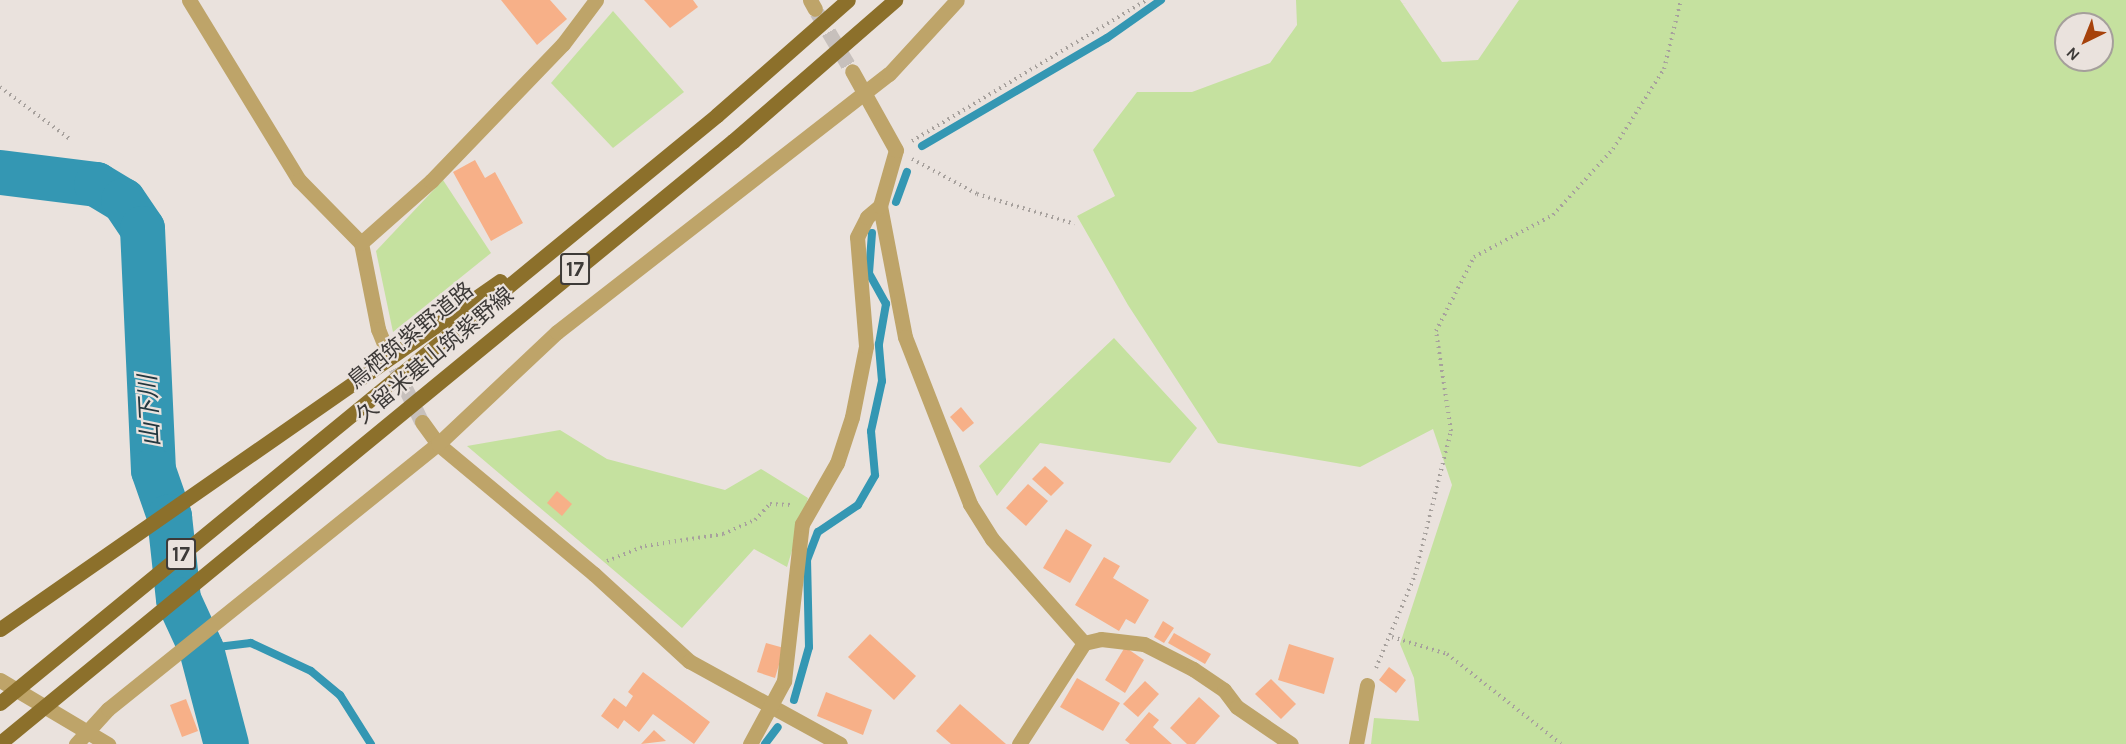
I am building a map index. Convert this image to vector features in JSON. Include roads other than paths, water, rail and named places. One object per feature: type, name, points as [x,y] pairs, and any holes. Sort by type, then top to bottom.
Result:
[{"type":"main road","name":"鳥栖筑紫野道路","points":[[0,703],[601,209],[848,0]]},
{"type":"main road","name":"久留米基山筑紫野線","points":[[0,743],[741,134],[895,0]]},
{"type":"main road","points":[[0,629],[104,552],[601,209]]},
{"type":"street","points":[[189,0],[299,180],[361,243],[378,329],[385,346]]},
{"type":"street","points":[[361,243],[431,182],[563,44],[596,0]]},
{"type":"street","points":[[82,739],[108,709],[438,444],[556,333],[864,94],[957,0]]},
{"type":"street","points":[[852,71],[896,150],[880,206],[905,337],[970,504],[992,539],[1084,643]]},
{"type":"street","points":[[750,744],[772,708],[784,681],[797,556],[808,514],[837,463],[854,408],[866,346],[857,237],[867,217],[880,206]]},
{"type":"street","points":[[422,422],[438,444],[594,574],[688,661],[840,744]]},
{"type":"street","points":[[1019,744],[1084,643],[1101,639],[1144,644],[1208,680],[1237,707],[1291,744]]},
{"type":"street","points":[[0,680],[82,739],[108,744]]},
{"type":"street","points":[[1356,744],[1367,685]]},
{"type":"waterway","points":[[922,146],[1107,38],[1161,0]]},
{"type":"waterway","name":"山下川","points":[[0,172],[96,184],[123,200],[142,228],[153,470],[169,516],[178,599],[201,649],[226,744]]},
{"type":"waterway","points":[[896,202],[907,172]]},
{"type":"waterway","points":[[794,700],[809,647],[807,560],[818,532],[858,505],[875,475],[871,431],[882,381],[879,344],[886,304],[869,273],[872,233]]},
{"type":"waterway","points":[[201,649],[251,643],[311,671],[340,695],[371,744]]},
{"type":"waterway","points":[[765,744],[778,727]]},
{"type":"tunnel","points":[[817,12],[852,71]]},
{"type":"tunnel","points":[[386,347],[422,422]]}]
